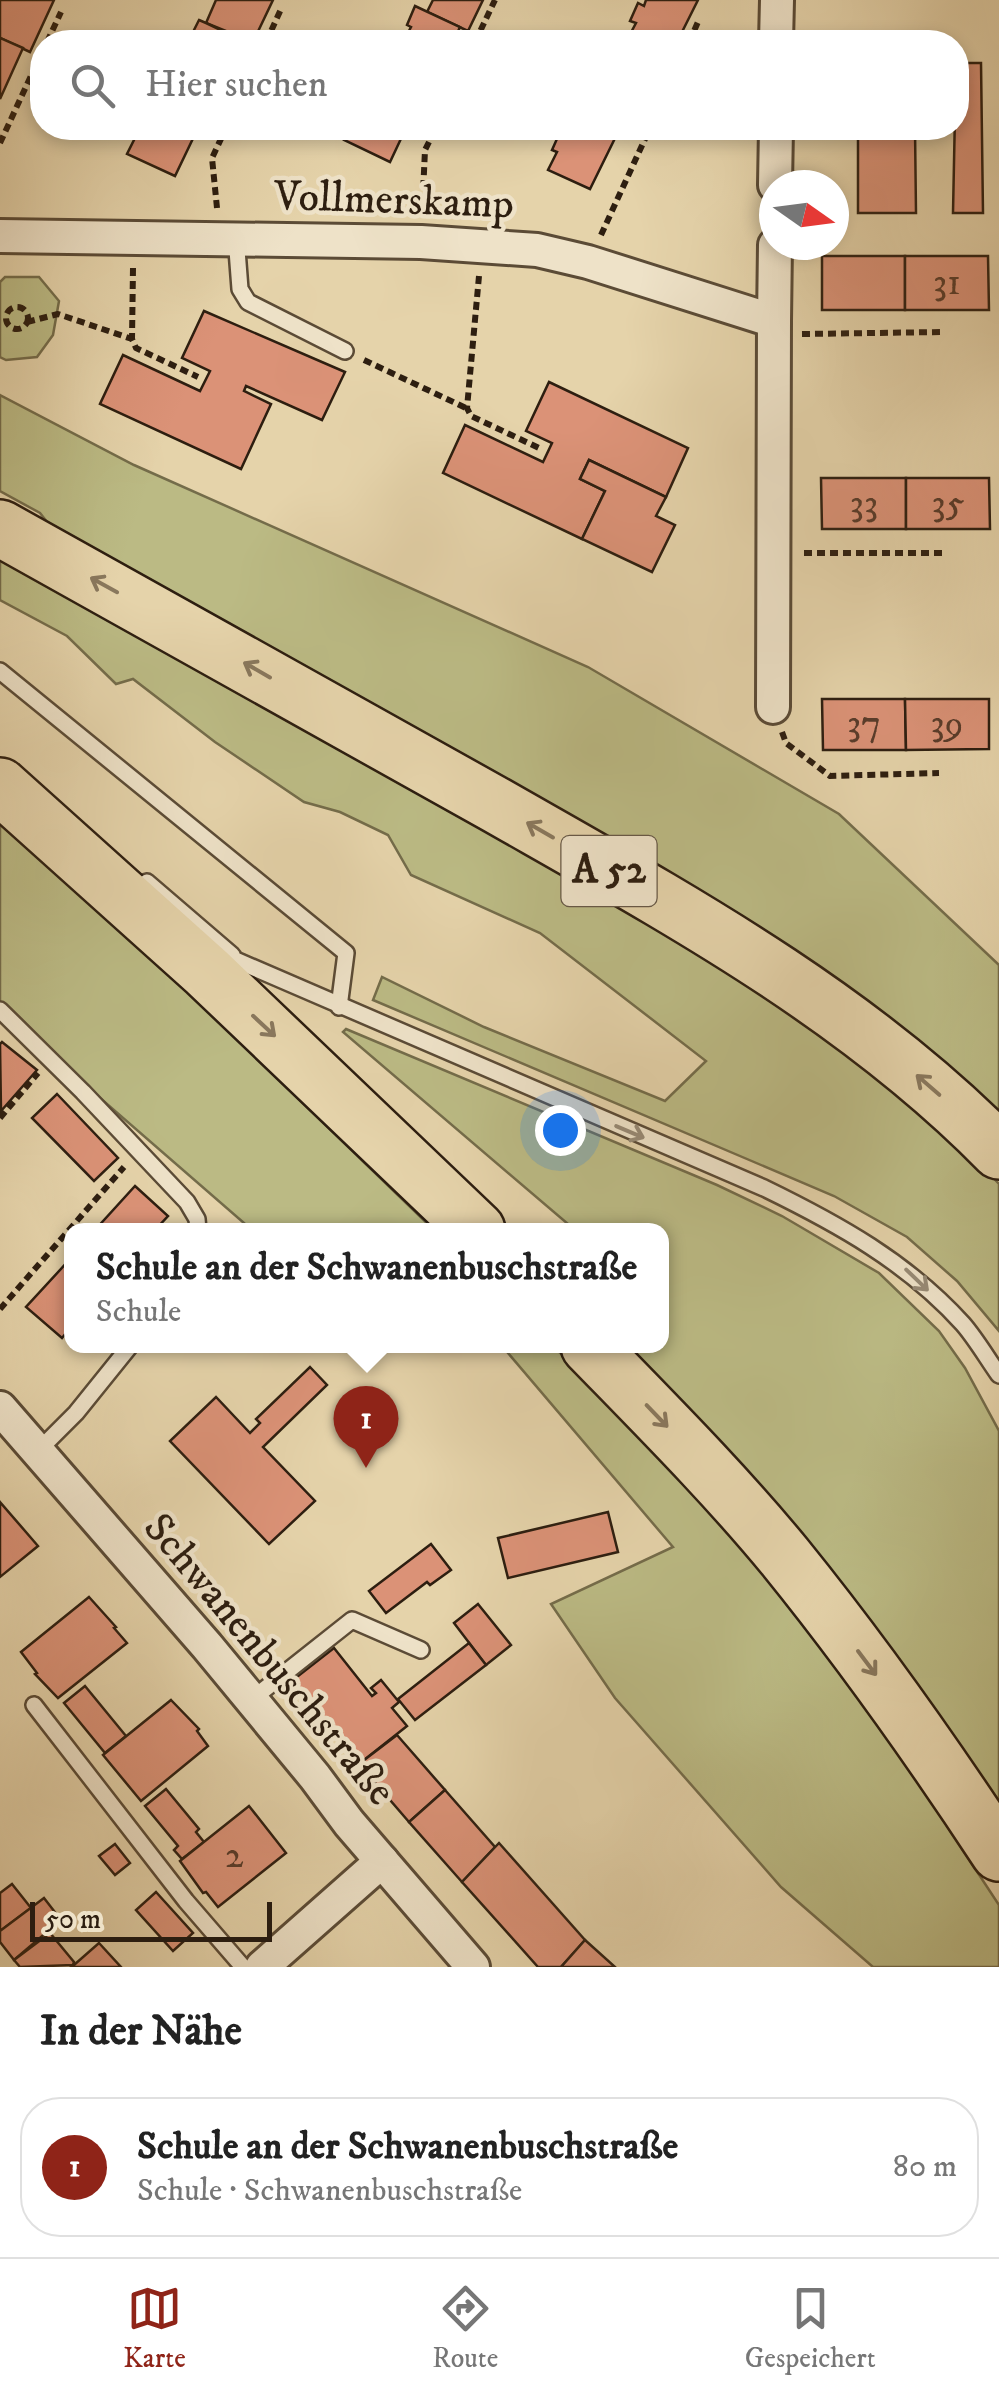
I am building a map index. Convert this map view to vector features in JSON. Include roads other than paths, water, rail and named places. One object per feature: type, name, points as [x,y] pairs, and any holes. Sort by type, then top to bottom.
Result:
[{"type":"highway","name":"A 52","points":[[0,528],[544,833],[767,964],[907,1067],[999,1151]]},
{"type":"highway","points":[[0,786],[136,890],[471,1223]]},
{"type":"highway","points":[[596,1353],[702,1463],[784,1556],[940,1762],[999,1853]]},
{"type":"street","points":[[776,30],[777,0]]},
{"type":"street","points":[[776,140],[776,170]]},
{"type":"street","name":"Vollmerskamp","points":[[0,236],[236,238],[537,250],[588,262],[774,328]]},
{"type":"street","points":[[773,708],[775,260]]},
{"type":"street","name":"Schwanenbuschstraße","points":[[0,1408],[252,1700],[473,1967]]},
{"type":"street","points":[[262,1967],[382,1861]]},
{"type":"lane","points":[[236,238],[240,289],[248,302],[345,351]]},
{"type":"lane","points":[[0,671],[346,953],[339,1007]]},
{"type":"lane","points":[[136,890],[246,967],[764,1188],[834,1222],[899,1263],[964,1325],[999,1375]]},
{"type":"lane","points":[[136,890],[246,967]]},
{"type":"lane","points":[[0,1010],[139,1150],[187,1202],[197,1223]]},
{"type":"lane","points":[[38,1451],[76,1413],[124,1353]]},
{"type":"lane","points":[[252,1700],[352,1620],[421,1650]]},
{"type":"lane","points":[[34,1705],[243,1967]]},
{"type":"place","name":"Schule an der Schwanenbuschstraße","points":[[366,1468]]}]
